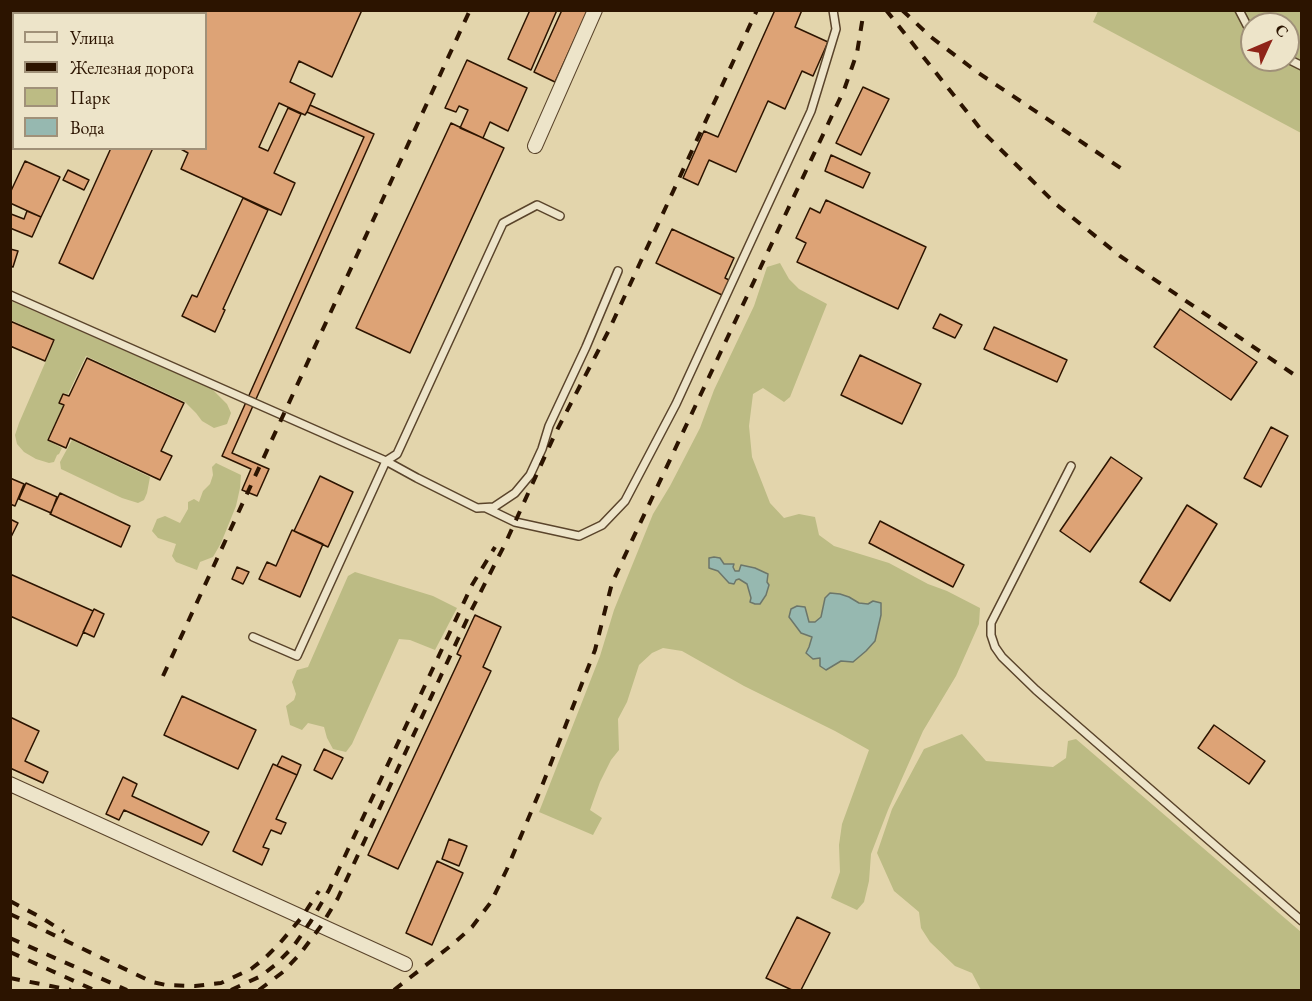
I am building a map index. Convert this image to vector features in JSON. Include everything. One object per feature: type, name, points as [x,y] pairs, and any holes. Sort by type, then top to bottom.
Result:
[{"type":"street","points":[[535,146],[595,10]]},
{"type":"street","points":[[10,784],[405,964]]},
{"type":"lane","points":[[485,507],[511,521],[579,536],[602,525],[625,501],[675,405],[811,111],[836,29],[833,10]]},
{"type":"lane","points":[[253,637],[297,656],[386,461],[397,454],[504,224],[537,205],[561,216]]},
{"type":"lane","points":[[10,295],[386,461],[477,508],[494,507],[515,493],[530,475],[553,416],[586,347],[618,271]]},
{"type":"lane","points":[[1071,466],[991,624],[991,635],[995,647],[1002,657],[1036,690],[1302,921]]},
{"type":"green space","points":[[1098,11],[1301,11],[1301,133],[1093,22]]},
{"type":"green space","points":[[780,263],[789,279],[799,289],[827,304],[790,397],[784,402],[763,388],[753,394],[749,426],[752,457],[770,503],[784,518],[799,514],[815,517],[819,535],[834,546],[889,563],[980,608],[979,624],[956,676],[923,731],[888,810],[871,854],[869,881],[864,902],[857,910],[831,898],[840,872],[839,845],[842,824],[869,750],[744,686],[682,651],[663,648],[652,653],[639,665],[627,702],[618,719],[619,750],[600,782],[590,810],[602,818],[593,835],[539,812],[600,656],[614,610],[653,514],[700,428],[714,390],[754,306],[767,267]]},
{"type":"green space","points":[[11,301],[212,389],[227,404],[231,413],[227,424],[214,428],[202,421],[185,402],[86,356],[68,394],[63,393],[59,403],[63,406],[47,440],[62,448],[54,462],[49,463],[36,459],[24,452],[17,444],[15,435],[55,340],[11,320]]},
{"type":"green space","points":[[72,440],[150,477],[144,500],[138,503],[122,498],[61,469],[60,462]]},
{"type":"green space","points":[[216,463],[241,475],[240,488],[236,506],[221,543],[213,557],[200,562],[197,570],[176,562],[172,556],[176,544],[158,538],[152,531],[157,519],[165,516],[180,523],[188,509],[188,502],[194,499],[199,502],[203,491],[210,484],[213,475],[212,467]]},
{"type":"green space","points":[[355,572],[433,596],[457,608],[435,650],[410,640],[399,639],[352,744],[346,752],[333,749],[324,727],[308,723],[302,730],[290,725],[286,706],[294,700],[296,694],[292,682],[297,670],[308,667],[348,576]]},
{"type":"green space","points":[[962,734],[986,761],[1053,767],[1066,758],[1068,741],[1076,739],[1301,932],[1301,990],[981,990],[972,973],[955,966],[930,942],[921,928],[919,912],[894,891],[877,853],[892,809],[924,749]]},
{"type":"water","points":[[709,558],[720,558],[724,564],[734,564],[735,571],[739,571],[741,565],[768,574],[769,585],[760,604],[750,602],[747,584],[739,579],[734,584],[729,583],[718,571],[709,568]]},
{"type":"water","points":[[830,593],[849,597],[859,603],[868,604],[873,601],[881,603],[881,615],[875,641],[866,651],[853,662],[841,661],[826,670],[820,666],[820,658],[813,659],[806,653],[812,637],[801,633],[789,617],[791,609],[797,606],[805,607],[809,622],[815,622],[821,617],[825,598]]},
{"type":"building","points":[[95,10],[124,10],[124,12],[94,12]]},
{"type":"building","points":[[174,10],[362,10],[332,77],[299,61],[290,82],[315,94],[307,112],[305,115],[279,103],[259,147],[268,151],[288,108],[301,114],[274,173],[295,183],[281,215],[181,169],[188,153],[183,150],[207,150],[207,12],[174,12]]},
{"type":"building","points":[[530,10],[557,10],[531,70],[508,59]]},
{"type":"building","points":[[562,10],[588,10],[555,82],[534,72]]},
{"type":"building","points":[[775,10],[802,10],[795,27],[828,42],[813,76],[802,71],[785,109],[768,101],[736,172],[709,160],[698,185],[683,178],[704,131],[718,137]]},
{"type":"building","points":[[467,60],[527,88],[508,131],[490,122],[483,138],[460,128],[468,110],[459,106],[456,112],[445,108]]},
{"type":"building","points":[[863,87],[889,99],[861,155],[836,143]]},
{"type":"building","points":[[310,105],[374,134],[232,453],[269,469],[257,496],[242,490],[251,469],[222,456],[364,137],[307,112]]},
{"type":"building","points":[[451,123],[504,148],[410,353],[356,328]]},
{"type":"building","points":[[110,150],[152,150],[93,279],[59,263]]},
{"type":"building","points":[[831,155],[870,173],[863,188],[825,171]]},
{"type":"building","points":[[25,161],[60,177],[41,217],[10,203],[10,193]]},
{"type":"building","points":[[68,170],[89,180],[84,190],[63,180]]},
{"type":"building","points":[[243,198],[268,210],[223,309],[225,310],[215,332],[182,316],[192,295],[197,297]]},
{"type":"building","points":[[826,200],[926,247],[898,309],[797,262],[806,243],[796,238],[810,208],[820,213]]},
{"type":"building","points":[[27,211],[41,217],[32,237],[10,228],[11,214],[24,219]]},
{"type":"building","points":[[672,229],[734,258],[725,278],[731,281],[724,296],[656,263]]},
{"type":"building","points":[[10,249],[18,251],[13,267],[10,266]]},
{"type":"building","points":[[1180,309],[1257,362],[1231,400],[1154,347]]},
{"type":"building","points":[[940,314],[962,325],[955,338],[933,328]]},
{"type":"building","points":[[10,321],[54,340],[45,361],[10,346]]},
{"type":"building","points":[[994,327],[1067,360],[1057,382],[984,349]]},
{"type":"building","points":[[860,355],[921,384],[902,424],[841,395]]},
{"type":"building","points":[[87,358],[184,403],[161,451],[172,456],[160,480],[70,438],[66,448],[48,440],[64,405],[59,403],[63,394],[69,396]]},
{"type":"building","points":[[1271,427],[1288,436],[1261,487],[1244,478]]},
{"type":"building","points":[[1111,457],[1142,478],[1090,552],[1060,531]]},
{"type":"building","points":[[320,476],[353,492],[328,547],[294,531]]},
{"type":"building","points":[[10,478],[24,484],[15,506],[10,504]]},
{"type":"building","points":[[26,483],[57,497],[51,513],[19,499]]},
{"type":"building","points":[[60,493],[130,526],[121,547],[50,514]]},
{"type":"building","points":[[1187,505],[1217,524],[1170,601],[1140,582]]},
{"type":"building","points":[[10,519],[18,523],[10,539]]},
{"type":"building","points":[[880,521],[964,565],[953,587],[869,543]]},
{"type":"building","points":[[292,530],[323,544],[300,597],[259,579],[267,562],[276,566]]},
{"type":"building","points":[[237,567],[249,572],[243,584],[232,579]]},
{"type":"building","points":[[10,574],[93,611],[77,646],[10,616]]},
{"type":"building","points":[[94,609],[104,614],[94,637],[83,632]]},
{"type":"building","points":[[475,615],[501,627],[483,667],[491,671],[398,869],[368,855],[461,656],[457,654]]},
{"type":"building","points":[[182,696],[256,730],[238,769],[164,735]]},
{"type":"building","points":[[10,717],[39,731],[25,761],[48,772],[43,783],[10,768]]},
{"type":"building","points":[[1214,725],[1265,761],[1249,784],[1198,748]]},
{"type":"building","points":[[324,749],[343,758],[332,779],[314,770]]},
{"type":"building","points":[[282,756],[301,765],[297,775],[277,766]]},
{"type":"building","points":[[273,764],[297,775],[276,819],[286,823],[281,834],[271,830],[263,847],[269,849],[262,865],[233,851]]},
{"type":"building","points":[[123,777],[137,784],[132,796],[209,832],[202,845],[124,810],[119,820],[106,814]]},
{"type":"building","points":[[449,839],[467,846],[459,866],[442,859]]},
{"type":"building","points":[[437,861],[463,873],[432,945],[406,933]]},
{"type":"building","points":[[797,917],[830,933],[801,990],[792,990],[766,978]]},
{"type":"railway","points":[[163,676],[470,10]]},
{"type":"railway","points":[[259,990],[283,972],[300,954],[338,898],[555,434],[609,330],[757,10]]},
{"type":"railway","points":[[394,990],[472,927],[491,902],[507,869],[595,650],[612,583],[844,90],[857,53],[862,10]]},
{"type":"railway","points":[[886,10],[983,132],[1057,205],[1120,256],[1302,380]]},
{"type":"railway","points":[[902,10],[931,37],[977,72],[1122,169]]},
{"type":"railway","points":[[231,990],[261,976],[275,965],[293,947],[311,921],[329,890],[472,585],[495,547]]},
{"type":"railway","points":[[10,914],[152,982],[195,986],[221,983],[251,969],[280,943],[302,917],[319,891]]},
{"type":"railway","points":[[10,901],[64,932]]},
{"type":"railway","points":[[10,938],[127,990]]},
{"type":"railway","points":[[10,952],[94,990]]},
{"type":"railway","points":[[10,978],[71,990]]}]
